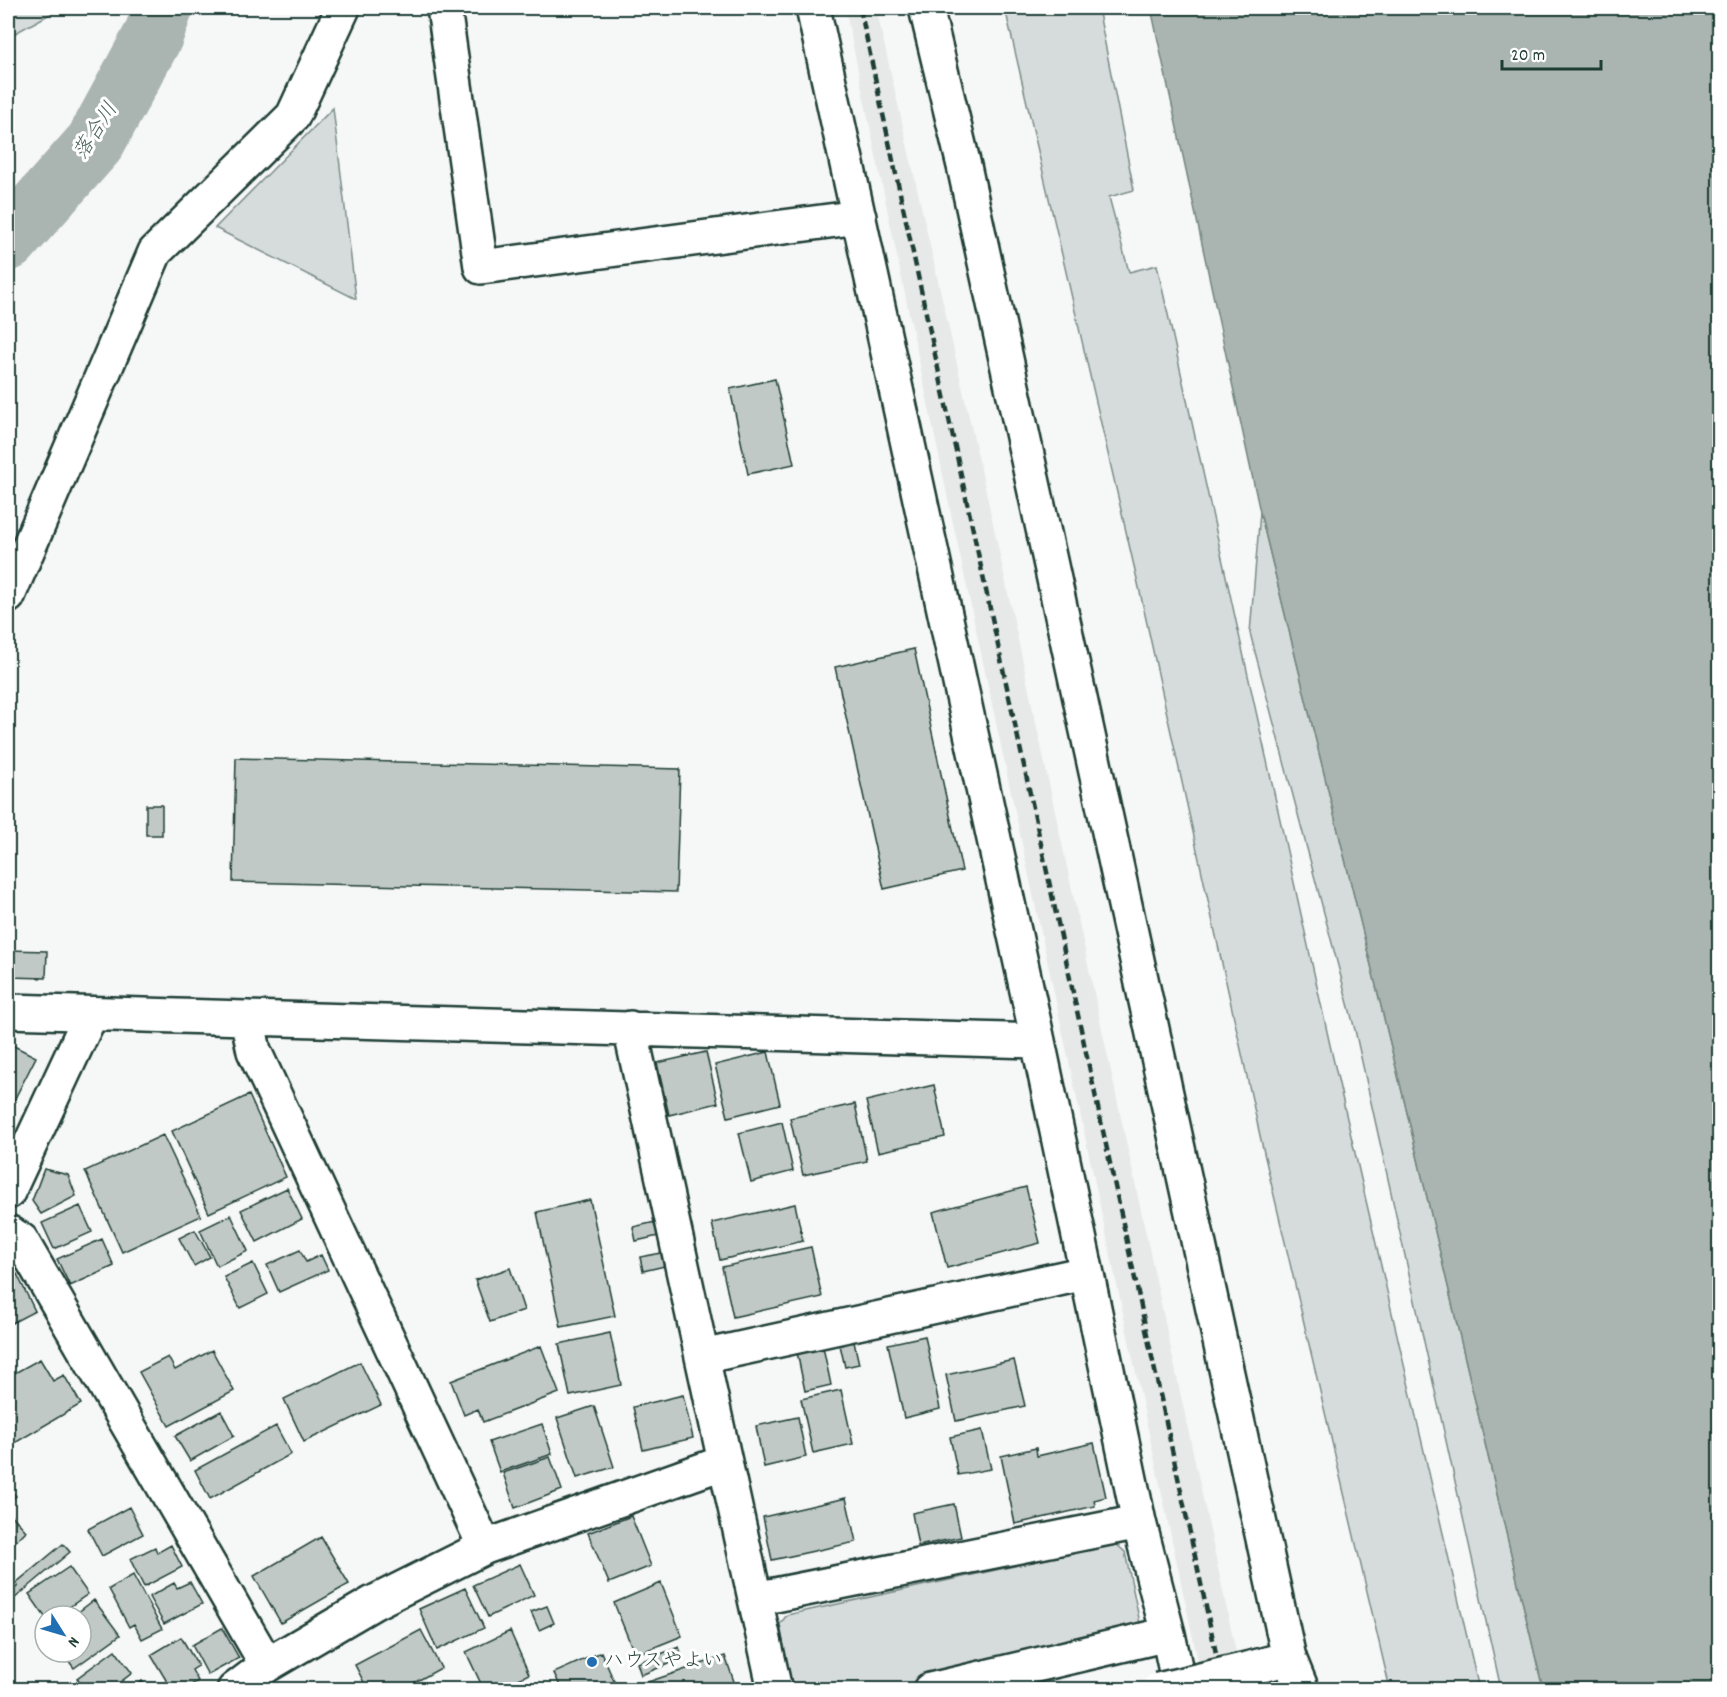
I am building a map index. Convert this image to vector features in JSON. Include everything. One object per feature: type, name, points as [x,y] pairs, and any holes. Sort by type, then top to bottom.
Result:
[{"type":"street","points":[[8,596],[155,252],[293,116],[343,8]]},
{"type":"street","points":[[444,8],[481,267],[859,217]]},
{"type":"street","points":[[813,8],[1038,1041],[1139,1522],[1180,1689]]},
{"type":"street","points":[[926,8],[964,166],[1289,1658],[1302,1689]]},
{"type":"street","points":[[8,1011],[1038,1041]]},
{"type":"street","points":[[8,1192],[91,1014]]},
{"type":"street","points":[[247,1018],[254,1051],[485,1547]]},
{"type":"street","points":[[630,1028],[775,1689]]},
{"type":"street","points":[[8,1232],[21,1240],[267,1665]]},
{"type":"street","points":[[702,1356],[1086,1274]]},
{"type":"street","points":[[234,1689],[267,1665],[373,1603],[485,1547],[725,1462]]},
{"type":"street","points":[[755,1599],[1139,1522]]},
{"type":"street","points":[[930,1689],[1168,1634]]},
{"type":"street","points":[[1158,1689],[1289,1658]]},
{"type":"shaded area","points":[[8,8],[61,8],[8,37]]},
{"type":"shaded area","points":[[845,8],[876,8],[989,505],[1244,1689],[1204,1689],[952,518]]},
{"type":"shaded area","points":[[1005,8],[1098,8],[1134,190],[1109,197],[1129,272],[1157,265],[1330,1045],[1479,1689],[1390,1689],[1261,1140],[1140,592]]},
{"type":"shaded area","points":[[1151,8],[1719,8],[1719,1689],[1543,1689],[1405,1104],[1260,512]]},
{"type":"shaded area","points":[[333,108],[356,299],[215,228]]},
{"type":"shaded area","points":[[1260,512],[1405,1104],[1543,1689],[1501,1689],[1355,1030],[1250,633]]},
{"type":"shaded area","points":[[1116,1544],[1125,1552],[1140,1623],[1135,1633],[895,1690],[791,1689],[780,1624],[787,1615]]},
{"type":"building","points":[[775,379],[794,464],[748,474],[730,389]]},
{"type":"building","points":[[914,649],[962,871],[884,889],[835,667]]},
{"type":"building","points":[[236,758],[680,769],[676,892],[233,882]]},
{"type":"building","points":[[146,805],[162,805],[162,835],[146,835]]},
{"type":"building","points":[[8,950],[47,951],[46,978],[8,977]]},
{"type":"building","points":[[8,1043],[36,1057],[8,1112]]},
{"type":"building","points":[[706,1052],[718,1103],[669,1115],[657,1063]]},
{"type":"building","points":[[768,1052],[780,1104],[728,1117],[715,1065]]},
{"type":"building","points":[[934,1085],[945,1137],[878,1152],[866,1101]]},
{"type":"building","points":[[249,1095],[286,1177],[209,1213],[172,1131]]},
{"type":"building","points":[[855,1104],[867,1161],[803,1175],[790,1118]]},
{"type":"building","points":[[782,1122],[793,1171],[751,1182],[739,1133]]},
{"type":"building","points":[[163,1135],[201,1216],[122,1252],[85,1171]]},
{"type":"building","points":[[44,1169],[68,1175],[76,1196],[41,1214],[32,1201]]},
{"type":"building","points":[[1026,1187],[1040,1243],[947,1268],[933,1212]]},
{"type":"building","points":[[287,1188],[302,1219],[257,1242],[241,1210]]},
{"type":"building","points":[[590,1200],[615,1316],[561,1327],[537,1212]]},
{"type":"building","points":[[795,1204],[803,1241],[720,1260],[712,1223]]},
{"type":"building","points":[[80,1206],[92,1232],[54,1249],[42,1223]]},
{"type":"building","points":[[231,1215],[248,1251],[217,1266],[200,1230]]},
{"type":"building","points":[[660,1221],[663,1235],[636,1241],[633,1227]]},
{"type":"building","points":[[195,1230],[210,1257],[194,1266],[179,1238]]},
{"type":"building","points":[[102,1239],[114,1266],[70,1286],[57,1259]]},
{"type":"building","points":[[811,1247],[822,1297],[733,1317],[722,1267]]},
{"type":"building","points":[[300,1250],[306,1262],[321,1255],[328,1270],[279,1292],[267,1265]]},
{"type":"building","points":[[666,1252],[669,1265],[643,1271],[640,1257]]},
{"type":"building","points":[[253,1263],[268,1294],[240,1308],[224,1277]]},
{"type":"building","points":[[510,1268],[524,1310],[490,1322],[475,1280]]},
{"type":"building","points":[[17,1274],[35,1311],[8,1325],[8,1279]]},
{"type":"building","points":[[610,1333],[621,1385],[570,1396],[559,1344]]},
{"type":"building","points":[[925,1336],[940,1409],[904,1418],[888,1344]]},
{"type":"building","points":[[854,1342],[859,1364],[845,1367],[840,1345]]},
{"type":"building","points":[[541,1346],[559,1393],[483,1422],[478,1409],[464,1415],[451,1381]]},
{"type":"building","points":[[823,1347],[831,1385],[805,1391],[797,1352]]},
{"type":"building","points":[[212,1350],[234,1391],[169,1426],[139,1372],[168,1357],[175,1370]]},
{"type":"building","points":[[40,1359],[53,1381],[64,1375],[81,1404],[8,1447],[8,1366],[13,1374]]},
{"type":"building","points":[[1014,1360],[1025,1406],[956,1421],[946,1375]]},
{"type":"building","points":[[360,1362],[381,1405],[304,1442],[284,1399]]},
{"type":"building","points":[[841,1390],[853,1444],[813,1453],[801,1399]]},
{"type":"building","points":[[683,1395],[693,1438],[643,1450],[633,1407]]},
{"type":"building","points":[[594,1406],[614,1467],[577,1478],[557,1418]]},
{"type":"building","points":[[221,1411],[234,1436],[190,1461],[175,1436]]},
{"type":"building","points":[[798,1417],[806,1457],[764,1467],[756,1426]]},
{"type":"building","points":[[542,1424],[552,1454],[500,1472],[489,1442]]},
{"type":"building","points":[[276,1426],[291,1454],[210,1499],[195,1470]]},
{"type":"building","points":[[982,1430],[991,1469],[958,1475],[950,1437]]},
{"type":"building","points":[[1094,1443],[1106,1497],[1094,1500],[1095,1506],[1015,1524],[1001,1456],[1036,1448],[1037,1456]]},
{"type":"building","points":[[550,1457],[562,1490],[515,1508],[503,1473]]},
{"type":"building","points":[[8,1487],[16,1496],[8,1504]]},
{"type":"building","points":[[846,1498],[856,1542],[772,1560],[763,1517]]},
{"type":"building","points":[[954,1504],[961,1537],[918,1546],[912,1513]]},
{"type":"building","points":[[129,1507],[143,1534],[102,1556],[88,1529]]},
{"type":"building","points":[[8,1511],[26,1531],[8,1549]]},
{"type":"building","points":[[631,1516],[651,1566],[609,1583],[588,1533]]},
{"type":"building","points":[[321,1537],[349,1584],[281,1623],[254,1576]]},
{"type":"building","points":[[63,1544],[70,1552],[8,1604],[8,1594],[18,1586],[16,1583]]},
{"type":"building","points":[[171,1545],[182,1567],[144,1587],[130,1559],[155,1547],[157,1553]]},
{"type":"building","points":[[520,1564],[534,1595],[488,1617],[473,1585]]},
{"type":"building","points":[[69,1567],[88,1594],[73,1604],[36,1604],[29,1594]]},
{"type":"building","points":[[133,1575],[162,1629],[142,1639],[134,1624],[129,1627],[109,1589]]},
{"type":"building","points":[[190,1582],[202,1604],[164,1624],[149,1597],[174,1583],[177,1588]]},
{"type":"building","points":[[661,1583],[682,1636],[635,1655],[614,1603]]},
{"type":"building","points":[[465,1588],[484,1628],[437,1650],[419,1609]]},
{"type":"building","points":[[94,1600],[120,1635],[93,1654],[93,1604],[89,1604]]},
{"type":"building","points":[[547,1606],[554,1623],[539,1630],[531,1612]]},
{"type":"building","points":[[222,1628],[239,1658],[208,1675],[192,1645]]},
{"type":"building","points":[[421,1630],[441,1668],[401,1690],[368,1690],[355,1665]]},
{"type":"building","points":[[510,1631],[529,1674],[496,1690],[484,1690],[466,1652]]},
{"type":"building","points":[[181,1637],[198,1666],[192,1670],[198,1681],[184,1690],[172,1690],[151,1655]]},
{"type":"building","points":[[679,1647],[683,1658],[641,1675],[637,1663]]},
{"type":"building","points":[[115,1650],[132,1673],[110,1690],[85,1690],[77,1678]]},
{"type":"building","name":"ハウスやよい","points":[[601,1652],[618,1690],[562,1690],[554,1673]]},
{"type":"building","points":[[725,1656],[737,1690],[644,1690],[642,1684]]},
{"type":"building","points":[[142,1681],[148,1690],[132,1690]]},
{"type":"waterway","name":"落合川","points":[[8,241],[95,143],[153,36],[163,8]]},
{"type":"railway","points":[[860,8],[1224,1690]]},
{"type":"place","name":"ハウスやよい","points":[[592,1662]]}]
